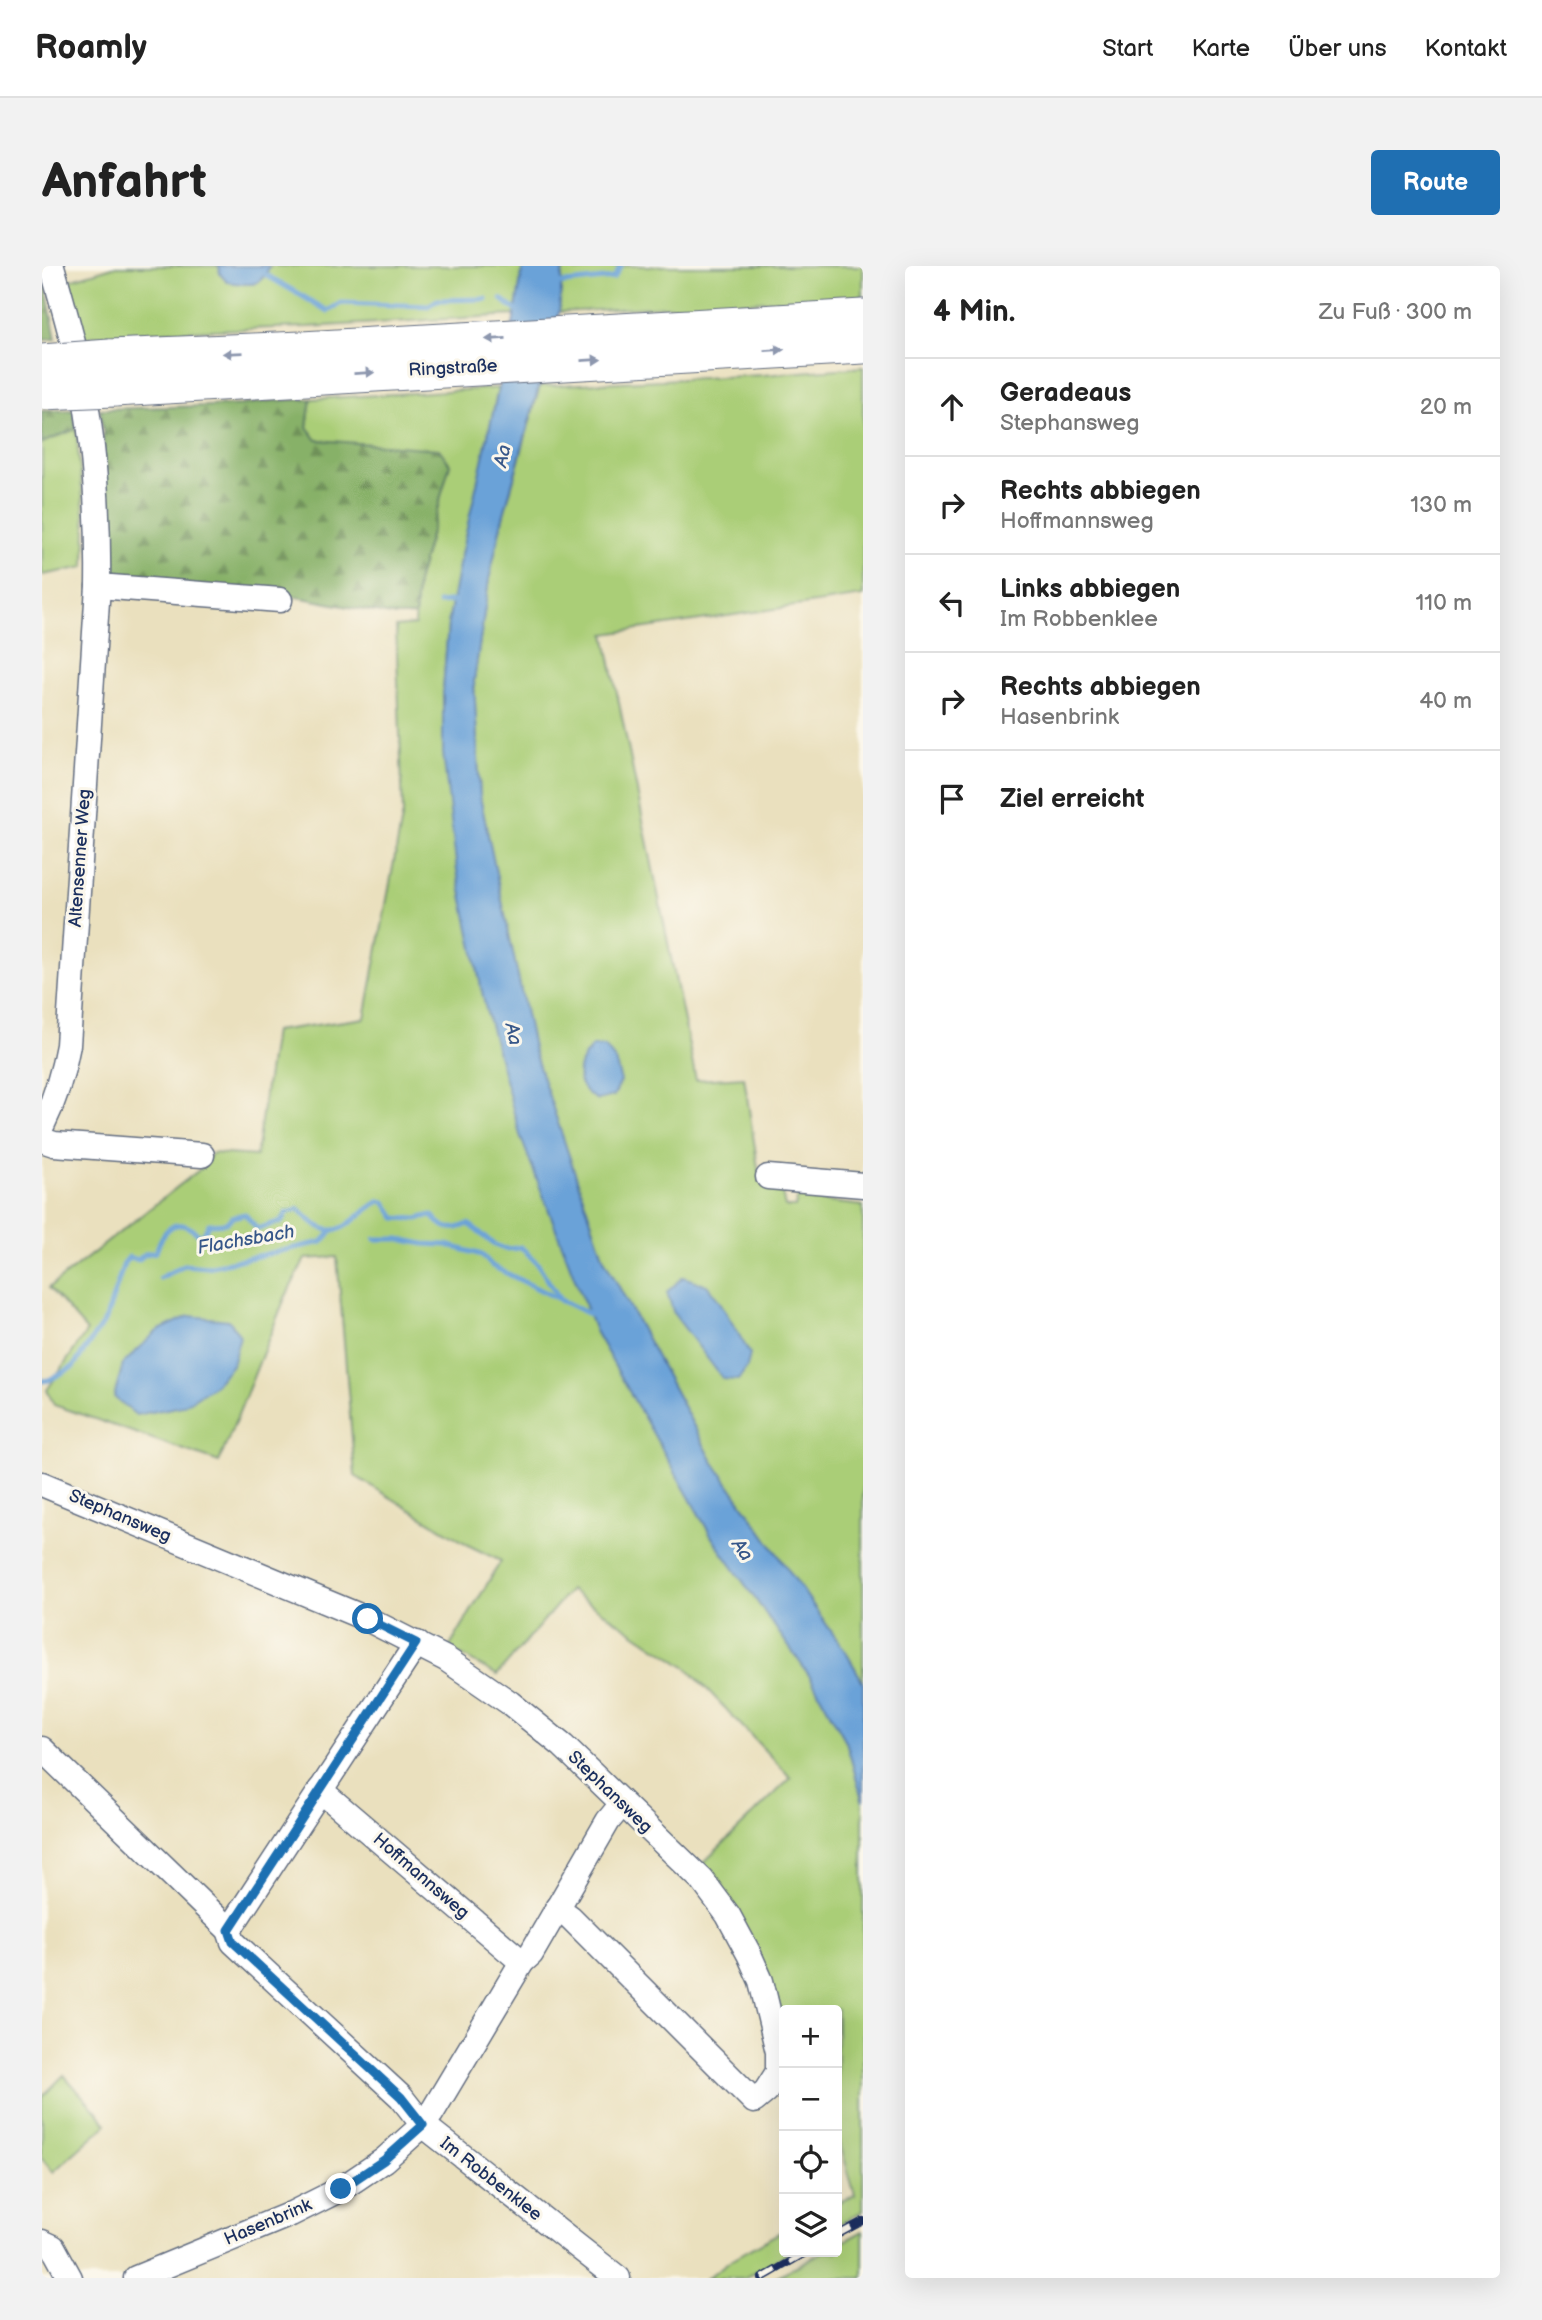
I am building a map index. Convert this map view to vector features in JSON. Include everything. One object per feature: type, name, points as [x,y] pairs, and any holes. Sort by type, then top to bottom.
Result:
[{"type":"highway","name":"Ringstraße","points":[[42,363],[112,373],[299,363],[708,340],[863,318]]},
{"type":"highway","name":"Ringstraße","points":[[708,340],[863,345]]},
{"type":"highway","name":"Ringstraße","points":[[42,391],[112,373]]},
{"type":"street","name":"Altensenner Weg","points":[[42,1126],[59,1086],[68,1045],[98,586],[99,528],[96,484],[81,378],[52,266]]},
{"type":"street","points":[[98,586],[280,600]]},
{"type":"street","points":[[42,1140],[54,1144],[202,1155]]},
{"type":"street","points":[[768,1177],[863,1185]]},
{"type":"street","name":"Stephansweg","points":[[42,1484],[368,1619],[416,1643],[446,1659],[510,1703],[563,1746],[702,1880],[728,1915],[761,1981],[778,2052],[778,2072],[766,2091],[754,2101],[570,1917],[557,1908]]},
{"type":"street","points":[[229,1930],[416,1643]]},
{"type":"street","name":"Im Robbenklee","points":[[42,1749],[229,1930],[233,1942],[401,2097],[423,2125],[618,2278]]},
{"type":"street","name":"Hoffmannsweg","points":[[320,1790],[522,1962]]},
{"type":"street","points":[[423,2125],[522,1962],[531,1954],[608,1821],[622,1804]]},
{"type":"street","name":"Hasenbrink","points":[[136,2278],[291,2214],[341,2189],[384,2160],[423,2125]]},
{"type":"street","points":[[42,2242],[52,2247],[70,2278]]},
{"type":"green space","points":[[116,266],[523,266],[515,315],[307,327],[124,333],[82,338],[66,281]]},
{"type":"green space","points":[[563,266],[577,266],[576,271],[601,266],[863,266],[863,296],[559,312]]},
{"type":"green space","points":[[42,283],[45,283],[56,339],[42,340]]},
{"type":"green space","points":[[863,367],[863,596],[605,634],[696,1080],[744,1077],[760,1181],[781,1188],[785,1207],[795,1207],[799,1193],[807,1188],[822,1190],[821,1201],[863,1206],[863,1682],[847,1654],[712,1460],[604,1259],[534,1052],[480,797],[474,681],[489,580],[501,525],[540,386],[763,375]]},
{"type":"green space","points":[[498,388],[448,624],[443,690],[595,1331],[713,1539],[809,1675],[846,1741],[863,1802],[863,2211],[842,2222],[842,2201],[855,2195],[842,2151],[842,2005],[779,2006],[736,1915],[700,1866],[791,1778],[688,1669],[570,1590],[497,1675],[449,1648],[501,1561],[472,1547],[355,1476],[337,1257],[305,1259],[285,1298],[219,1462],[54,1405],[47,1390],[87,1331],[49,1288],[204,1166],[212,1153],[256,1156],[274,1031],[365,1018],[403,813],[396,627],[415,625],[417,583],[450,464],[349,443],[317,440],[307,427],[311,399]]},
{"type":"green space","points":[[311,399],[307,427],[317,440],[439,449],[450,464],[417,582],[415,616],[396,616],[281,594],[113,581],[106,574],[103,431],[100,409],[241,405]]},
{"type":"green space","points":[[73,410],[76,429],[42,443],[42,411]]},
{"type":"green space","points":[[76,429],[86,529],[85,567],[42,575],[42,443]]},
{"type":"green space","points":[[64,2075],[107,2124],[53,2172],[42,2159],[42,2097]]},
{"type":"green space","points":[[863,2231],[863,2278],[774,2278],[814,2257],[842,2257],[842,2242]]},
{"type":"green space","points":[[779,2233],[779,2257],[781,2257],[744,2278],[707,2278],[731,2260]]},
{"type":"water","points":[[219,266],[269,268],[257,283],[247,284],[227,282],[220,274]]},
{"type":"water","name":"Aa","points":[[523,266],[563,266],[559,312],[501,525],[489,580],[474,681],[480,797],[534,1052],[604,1259],[712,1460],[847,1654],[863,1682],[863,1802],[846,1741],[809,1675],[713,1539],[595,1331],[520,1135],[485,1006],[457,871],[443,753],[443,690],[448,624],[460,559],[515,315]]},
{"type":"water","points":[[593,1046],[605,1047],[615,1060],[621,1081],[614,1096],[598,1100],[584,1089],[579,1075],[582,1061]]},
{"type":"water","points":[[683,1277],[707,1285],[750,1354],[747,1367],[738,1380],[723,1379],[674,1314],[667,1292]]},
{"type":"water","points":[[189,1316],[229,1320],[240,1336],[232,1365],[214,1386],[182,1406],[136,1415],[114,1397],[123,1364],[157,1331]]},
{"type":"waterway","points":[[555,284],[614,278],[621,266]]},
{"type":"waterway","points":[[266,275],[328,311],[341,303],[428,306],[437,300],[486,299]]},
{"type":"waterway","points":[[501,299],[517,311],[522,310]]},
{"type":"waterway","points":[[439,603],[457,601]]},
{"type":"waterway","name":"Flachsbach","points":[[42,1381],[73,1367],[106,1319],[124,1263],[129,1257],[138,1260],[145,1254],[156,1252],[162,1237],[171,1227],[183,1225],[203,1234],[209,1224],[226,1223],[232,1217],[245,1214],[257,1229],[282,1221],[286,1213],[298,1209],[312,1222],[332,1230],[341,1228],[380,1201],[385,1202],[396,1218],[417,1219],[432,1215],[448,1228],[468,1224],[498,1246],[512,1249],[521,1247],[537,1263],[561,1301]]},
{"type":"waterway","name":"Flachsbach","points":[[160,1278],[184,1265],[207,1267],[322,1242],[333,1230]]},
{"type":"waterway","name":"Flachsbach","points":[[375,1239],[447,1245],[482,1255],[492,1266],[595,1317]]},
{"type":"railway","points":[[842,2232],[863,2221]]},
{"type":"railway","points":[[762,2278],[798,2257]]},
{"type":"route","points":[[341,2189],[384,2160],[423,2125],[401,2097],[233,1942],[229,1930],[416,1643],[368,1619]]}]
